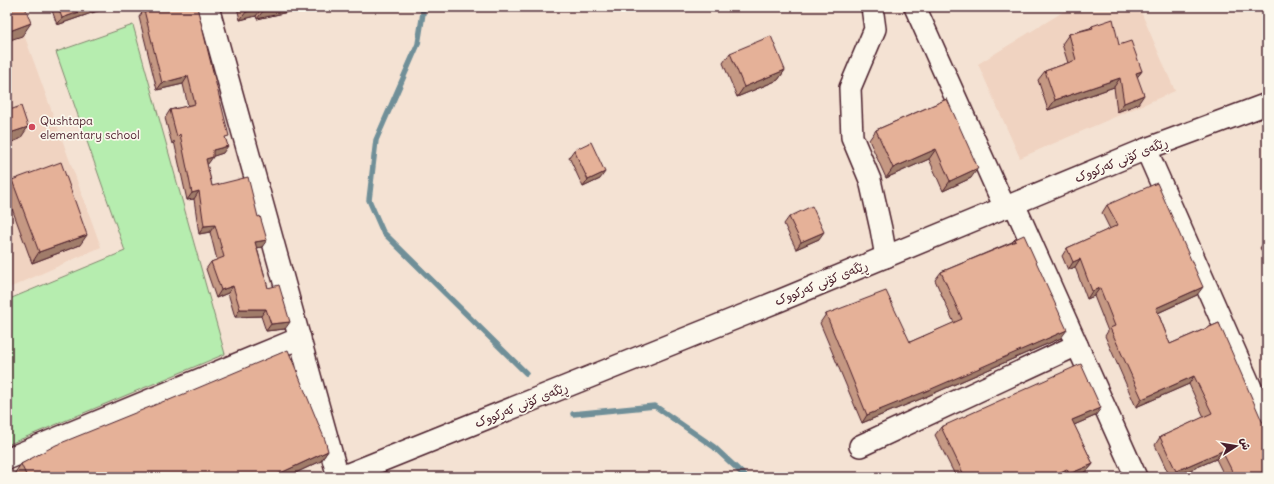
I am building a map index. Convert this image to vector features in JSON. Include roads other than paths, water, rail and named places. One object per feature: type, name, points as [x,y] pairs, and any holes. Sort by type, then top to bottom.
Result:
[{"type":"street","points":[[208,7],[339,477]]},
{"type":"street","points":[[872,7],[875,29],[850,88],[851,122],[852,136],[870,180],[886,257]]},
{"type":"street","points":[[915,7],[1077,345],[1128,475]]},
{"type":"street","name":"ڕێگەی کۆنی کەرکووک","points":[[339,477],[376,464],[886,257],[1146,149],[1267,104]]},
{"type":"street","points":[[1146,149],[1267,424]]},
{"type":"street","points":[[7,459],[300,338]]},
{"type":"street","points":[[860,446],[1077,345]]},
{"type":"street","name":"ڕێگەی کۆنی کەرکووک","points":[[356,477],[376,464]]},
{"type":"waterway","points":[[422,7],[423,13],[418,44],[376,140],[369,200],[383,232],[526,373]]},
{"type":"waterway","points":[[573,414],[655,406],[714,447],[746,477]]},
{"type":"place","name":"Qushtapa elementary school","points":[[32,127]]}]
